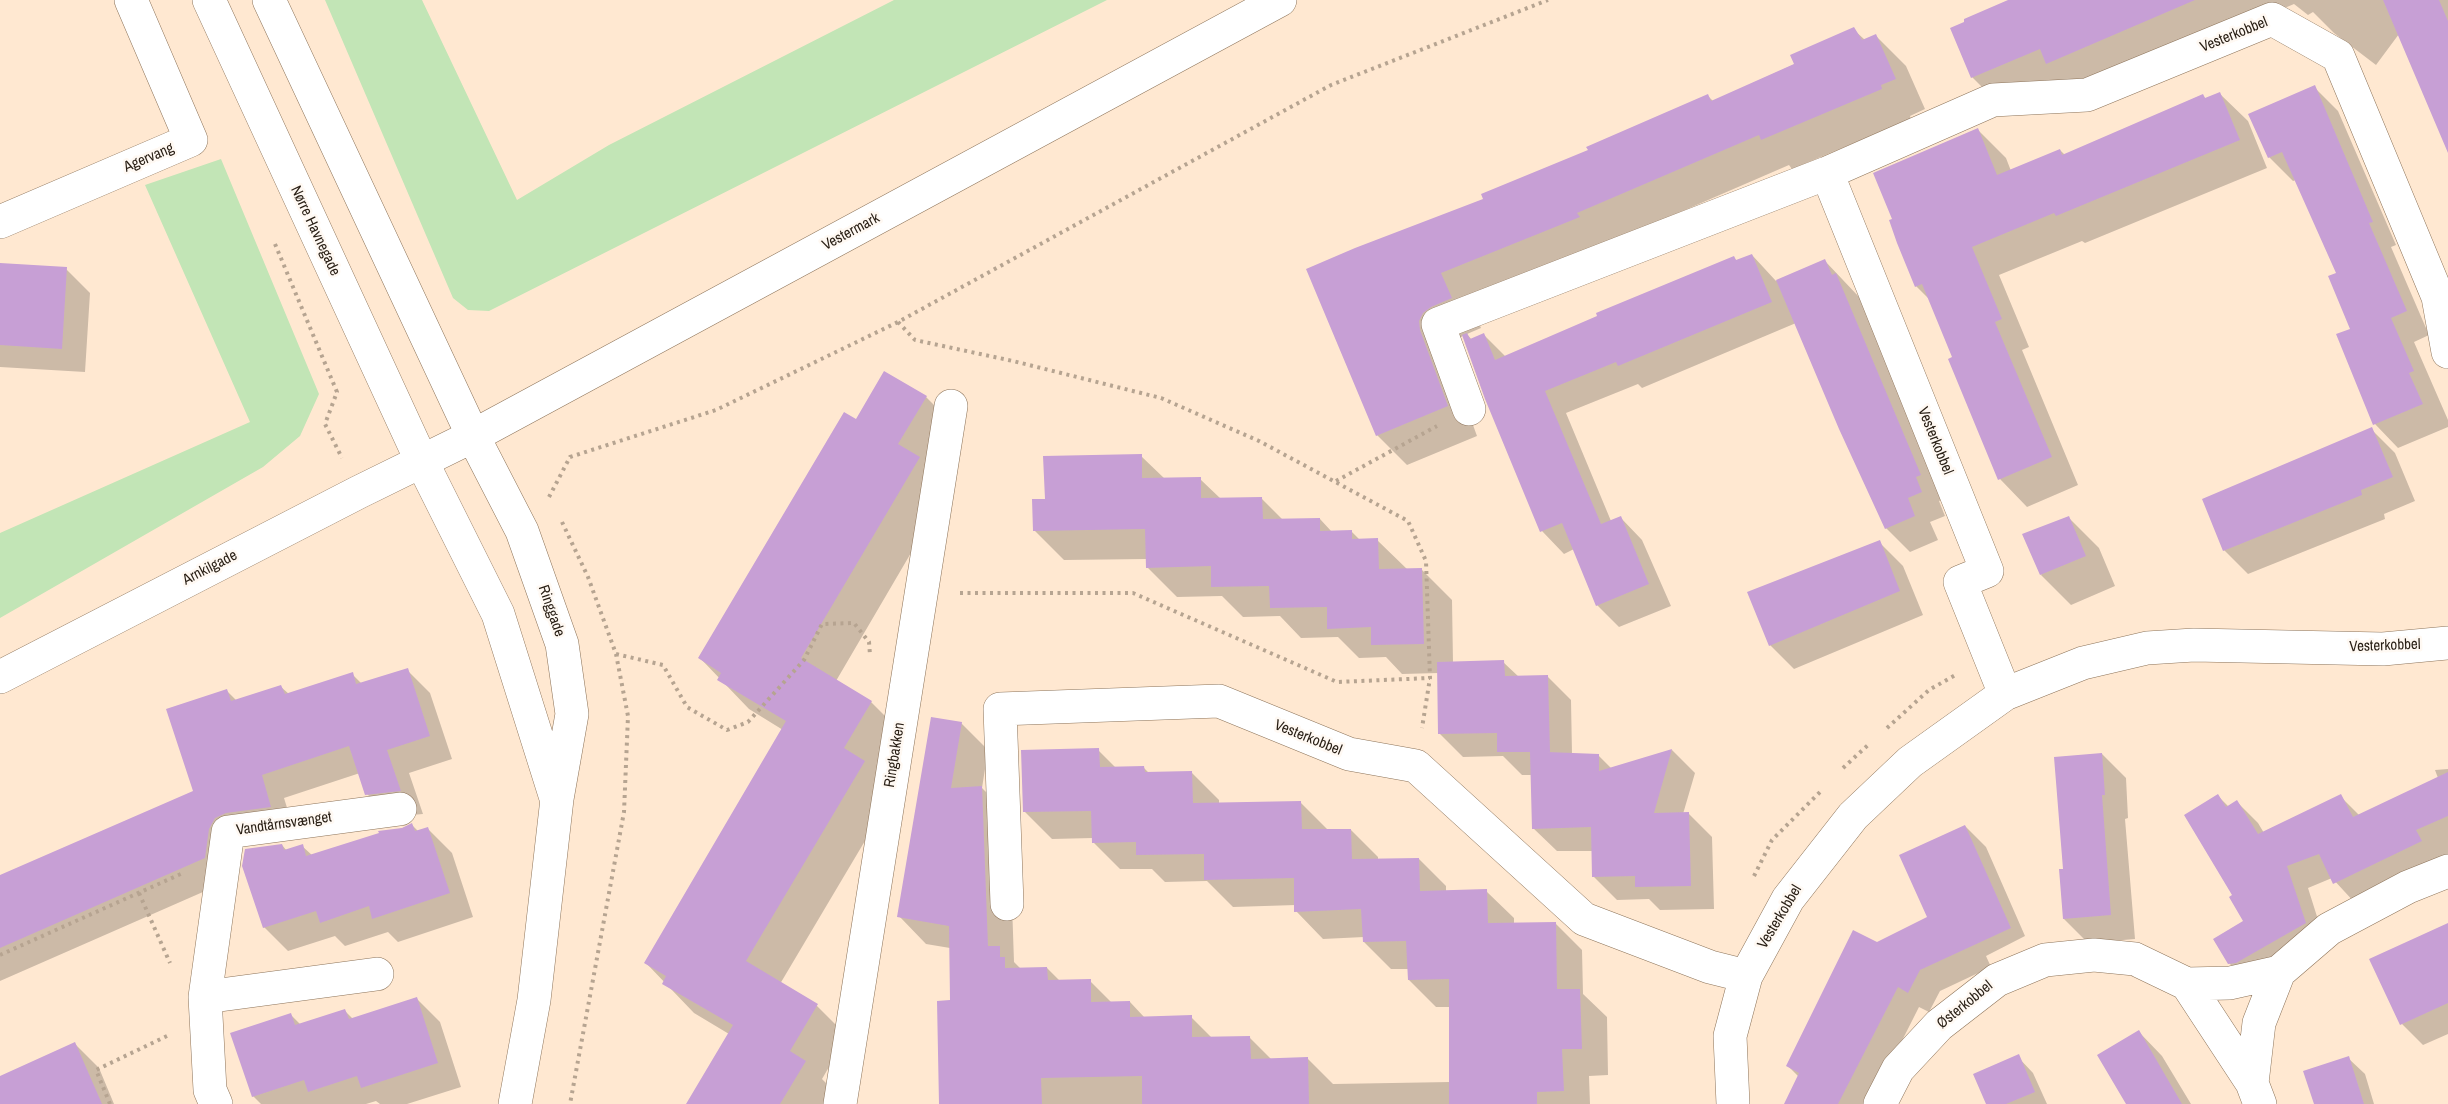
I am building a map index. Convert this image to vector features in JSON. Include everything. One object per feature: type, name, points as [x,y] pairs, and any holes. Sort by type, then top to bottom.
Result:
[{"type":"street","name":"Agervang","points":[[0,222],[191,140],[131,0]]},
{"type":"street","name":"Nørre Havnegade","points":[[209,0],[422,462]]},
{"type":"street","points":[[269,0],[473,436]]},
{"type":"street","name":"Vestermark","points":[[422,462],[1280,0]]},
{"type":"street","name":"Vesterkobbel","points":[[1469,409],[1438,324],[1827,173],[1993,100],[2087,95],[2272,19],[2338,56],[2438,297],[2448,352]]},
{"type":"street","name":"Vesterkobbel","points":[[1827,173],[1987,571],[1960,582],[2005,694]]},
{"type":"street","name":"Ringbakken","points":[[840,1104],[951,406]]},
{"type":"street","name":"Ringgade","points":[[473,436],[522,531],[562,644],[572,714],[557,800],[534,1000],[516,1104]]},
{"type":"street","name":"Arnkilgade","points":[[0,677],[359,492],[422,462]]},
{"type":"street","name":"Ringgade","points":[[422,462],[498,614],[557,800]]},
{"type":"street","name":"Vesterkobbel","points":[[1733,1104],[1730,1036],[1746,976],[1788,899],[1853,816],[1910,762],[2005,694],[2082,663],[2146,648],[2194,645],[2383,649],[2448,643]]},
{"type":"street","name":"Vesterkobbel","points":[[1007,904],[1000,709],[1219,701],[1349,754],[1416,766]]},
{"type":"street","points":[[1416,766],[1584,918],[1710,967],[1746,976]]},
{"type":"street","name":"Vandtårnsvænget","points":[[216,1104],[210,1090],[205,998],[228,832],[400,809]]},
{"type":"street","name":"Østerkobbel","points":[[2256,1094],[2259,1023],[2279,972],[2329,929],[2408,887],[2448,871]]},
{"type":"street","name":"Østerkobbel","points":[[1880,1104],[1898,1069],[1939,1025],[1997,980],[2044,960],[2094,955],[2135,959],[2187,984],[2230,983],[2279,972]]},
{"type":"street","points":[[205,998],[377,974]]},
{"type":"street","name":"Østerkobbel","points":[[2187,984],[2256,1094]]},
{"type":"path","points":[[514,516],[548,499],[570,457],[716,410],[898,322],[1331,85],[1548,0]]},
{"type":"path","points":[[274,239],[337,392],[325,424],[359,492]]},
{"type":"path","points":[[898,322],[915,340],[1013,361],[1161,399],[1259,441],[1407,521],[1426,561],[1430,678],[1416,766]]},
{"type":"path","points":[[1336,481],[1469,409]]},
{"type":"path","points":[[558,516],[569,533],[588,578],[616,654],[628,716],[624,812],[570,1104]]},
{"type":"path","points":[[921,593],[1133,593],[1337,682],[1430,678]]},
{"type":"path","points":[[616,654],[663,665],[687,707],[727,730],[748,722],[804,660],[822,624],[854,623],[869,642],[870,660]]},
{"type":"path","points":[[0,955],[225,855]]},
{"type":"path","points":[[139,893],[185,998],[205,998]]},
{"type":"path","points":[[110,1104],[96,1070],[180,1030]]},
{"type":"green space","points":[[325,0],[422,0],[517,200],[609,145],[894,0],[1107,0],[489,311],[468,310],[453,298]]},
{"type":"green space","points":[[221,159],[319,394],[300,436],[263,467],[0,618],[0,533],[250,422],[145,185]]},
{"type":"building","points":[[2008,0],[2195,0],[2046,64],[2040,49],[1971,78],[1950,28],[1964,22],[1964,19]]},
{"type":"building","points":[[2383,0],[2439,0],[2448,21],[2448,153]]},
{"type":"building","points":[[1854,27],[1862,40],[1876,34],[1896,79],[1881,85],[1882,89],[1761,140],[1759,135],[1577,213],[1580,217],[1441,273],[1452,298],[1431,307],[1423,313],[1419,321],[1420,330],[1448,406],[1376,436],[1306,269],[1483,199],[1481,194],[1588,150],[1586,147],[1708,94],[1711,101],[1794,64],[1790,55]]},
{"type":"building","points":[[2315,85],[2373,222],[2369,223],[2407,311],[2391,318],[2414,371],[2409,373],[2423,404],[2373,425],[2336,334],[2350,329],[2328,276],[2336,273],[2282,152],[2268,158],[2248,114]]},
{"type":"building","points":[[2220,92],[2240,140],[2056,216],[2054,213],[1972,247],[2002,319],[1995,322],[2052,457],[1998,480],[1948,359],[1952,357],[1922,284],[1915,287],[1897,243],[1889,220],[1892,219],[1873,173],[1978,128],[1997,175],[2060,149],[2062,155],[2203,94],[2205,98]]},
{"type":"building","points":[[1752,254],[1772,302],[1618,366],[1616,362],[1545,391],[1601,524],[1621,516],[1649,584],[1596,606],[1562,523],[1540,532],[1485,399],[1462,335],[1467,333],[1470,339],[1484,333],[1495,360],[1597,316],[1596,313],[1734,256],[1736,260]]},
{"type":"building","points":[[1825,259],[1832,275],[1836,273],[1921,475],[1916,477],[1922,492],[1908,498],[1915,516],[1885,529],[1839,429],[1776,280]]},
{"type":"building","points":[[0,263],[67,267],[62,349],[0,345]]},
{"type":"building","points":[[884,371],[927,396],[898,444],[920,457],[801,658],[872,701],[844,748],[865,761],[746,961],[818,1004],[790,1051],[806,1061],[780,1104],[686,1104],[733,1025],[662,984],[666,976],[644,963],[786,721],[717,680],[721,673],[698,658],[844,412],[856,419]]},
{"type":"building","points":[[2372,427],[2393,477],[2361,490],[2362,495],[2223,551],[2202,499]]},
{"type":"building","points":[[1142,454],[1142,478],[1201,477],[1201,498],[1262,497],[1263,519],[1320,518],[1320,531],[1352,530],[1352,539],[1378,538],[1379,569],[1422,568],[1424,644],[1371,645],[1371,627],[1327,629],[1327,607],[1270,608],[1269,586],[1211,587],[1211,566],[1146,568],[1145,529],[1033,531],[1032,499],[1045,499],[1043,456]]},
{"type":"building","points":[[2069,516],[2086,556],[2040,575],[2022,534]]},
{"type":"building","points":[[1880,540],[1900,591],[1769,646],[1747,592]]},
{"type":"building","points":[[1504,660],[1505,676],[1548,675],[1550,752],[1547,752],[1599,754],[1599,771],[1672,749],[1654,813],[1689,812],[1691,886],[1635,887],[1635,876],[1592,877],[1591,827],[1532,829],[1530,752],[1497,752],[1497,733],[1438,734],[1437,662]]},
{"type":"building","points":[[408,668],[430,736],[387,750],[401,791],[365,795],[349,746],[262,775],[271,807],[226,813],[215,818],[209,829],[205,858],[0,948],[0,875],[193,791],[166,709],[227,689],[231,701],[281,685],[285,694],[353,672],[356,684]]},
{"type":"building","points":[[931,717],[962,722],[951,788],[982,786],[988,946],[1000,946],[1000,957],[1005,957],[1005,968],[1047,967],[1048,980],[1091,979],[1091,1002],[1130,1001],[1130,1017],[1192,1015],[1192,1037],[1250,1036],[1251,1059],[1308,1057],[1309,1104],[1142,1104],[1142,1076],[1041,1078],[1042,1104],[939,1104],[937,1001],[950,1000],[949,926],[897,917]]},
{"type":"building","points":[[1099,748],[1100,767],[1144,766],[1145,772],[1192,771],[1193,803],[1301,801],[1302,829],[1351,829],[1352,859],[1419,858],[1420,891],[1487,889],[1488,923],[1556,922],[1557,989],[1580,989],[1582,1049],[1562,1049],[1564,1091],[1537,1092],[1537,1104],[1449,1104],[1449,979],[1408,980],[1406,941],[1363,942],[1361,909],[1294,912],[1294,878],[1204,880],[1204,854],[1136,855],[1136,842],[1092,843],[1091,811],[1023,812],[1021,750]]},
{"type":"building","points":[[2102,753],[2105,795],[2102,795],[2111,915],[2063,919],[2059,869],[2063,869],[2054,757]]},
{"type":"building","points":[[2448,772],[2448,816],[2416,830],[2422,841],[2333,884],[2319,854],[2287,866],[2306,923],[2236,963],[2228,964],[2213,939],[2243,921],[2229,897],[2232,895],[2184,815],[2218,794],[2226,807],[2237,800],[2258,834],[2341,794],[2353,817]]},
{"type":"building","points":[[412,823],[415,831],[428,827],[450,893],[372,919],[369,906],[320,923],[316,911],[263,928],[242,866],[245,849],[282,844],[284,850],[303,844],[306,856],[379,833],[378,831],[402,828]]},
{"type":"building","points":[[1965,825],[2011,928],[1920,970],[1908,993],[1898,987],[1838,1104],[1784,1104],[1799,1073],[1786,1066],[1853,930],[1877,942],[1927,917],[1899,855]]},
{"type":"building","points":[[2448,923],[2448,1003],[2400,1025],[2369,959]]},
{"type":"building","points":[[417,997],[438,1063],[361,1088],[357,1076],[308,1092],[304,1080],[252,1097],[230,1033],[291,1013],[295,1025],[345,1009],[349,1019]]},
{"type":"building","points":[[2139,1030],[2182,1104],[2126,1104],[2097,1055]]},
{"type":"building","points":[[75,1042],[102,1104],[0,1104],[0,1076]]},
{"type":"building","points":[[2019,1054],[2035,1092],[2006,1104],[1986,1104],[1973,1074]]},
{"type":"building","points":[[2349,1056],[2364,1104],[2314,1104],[2303,1071]]}]
